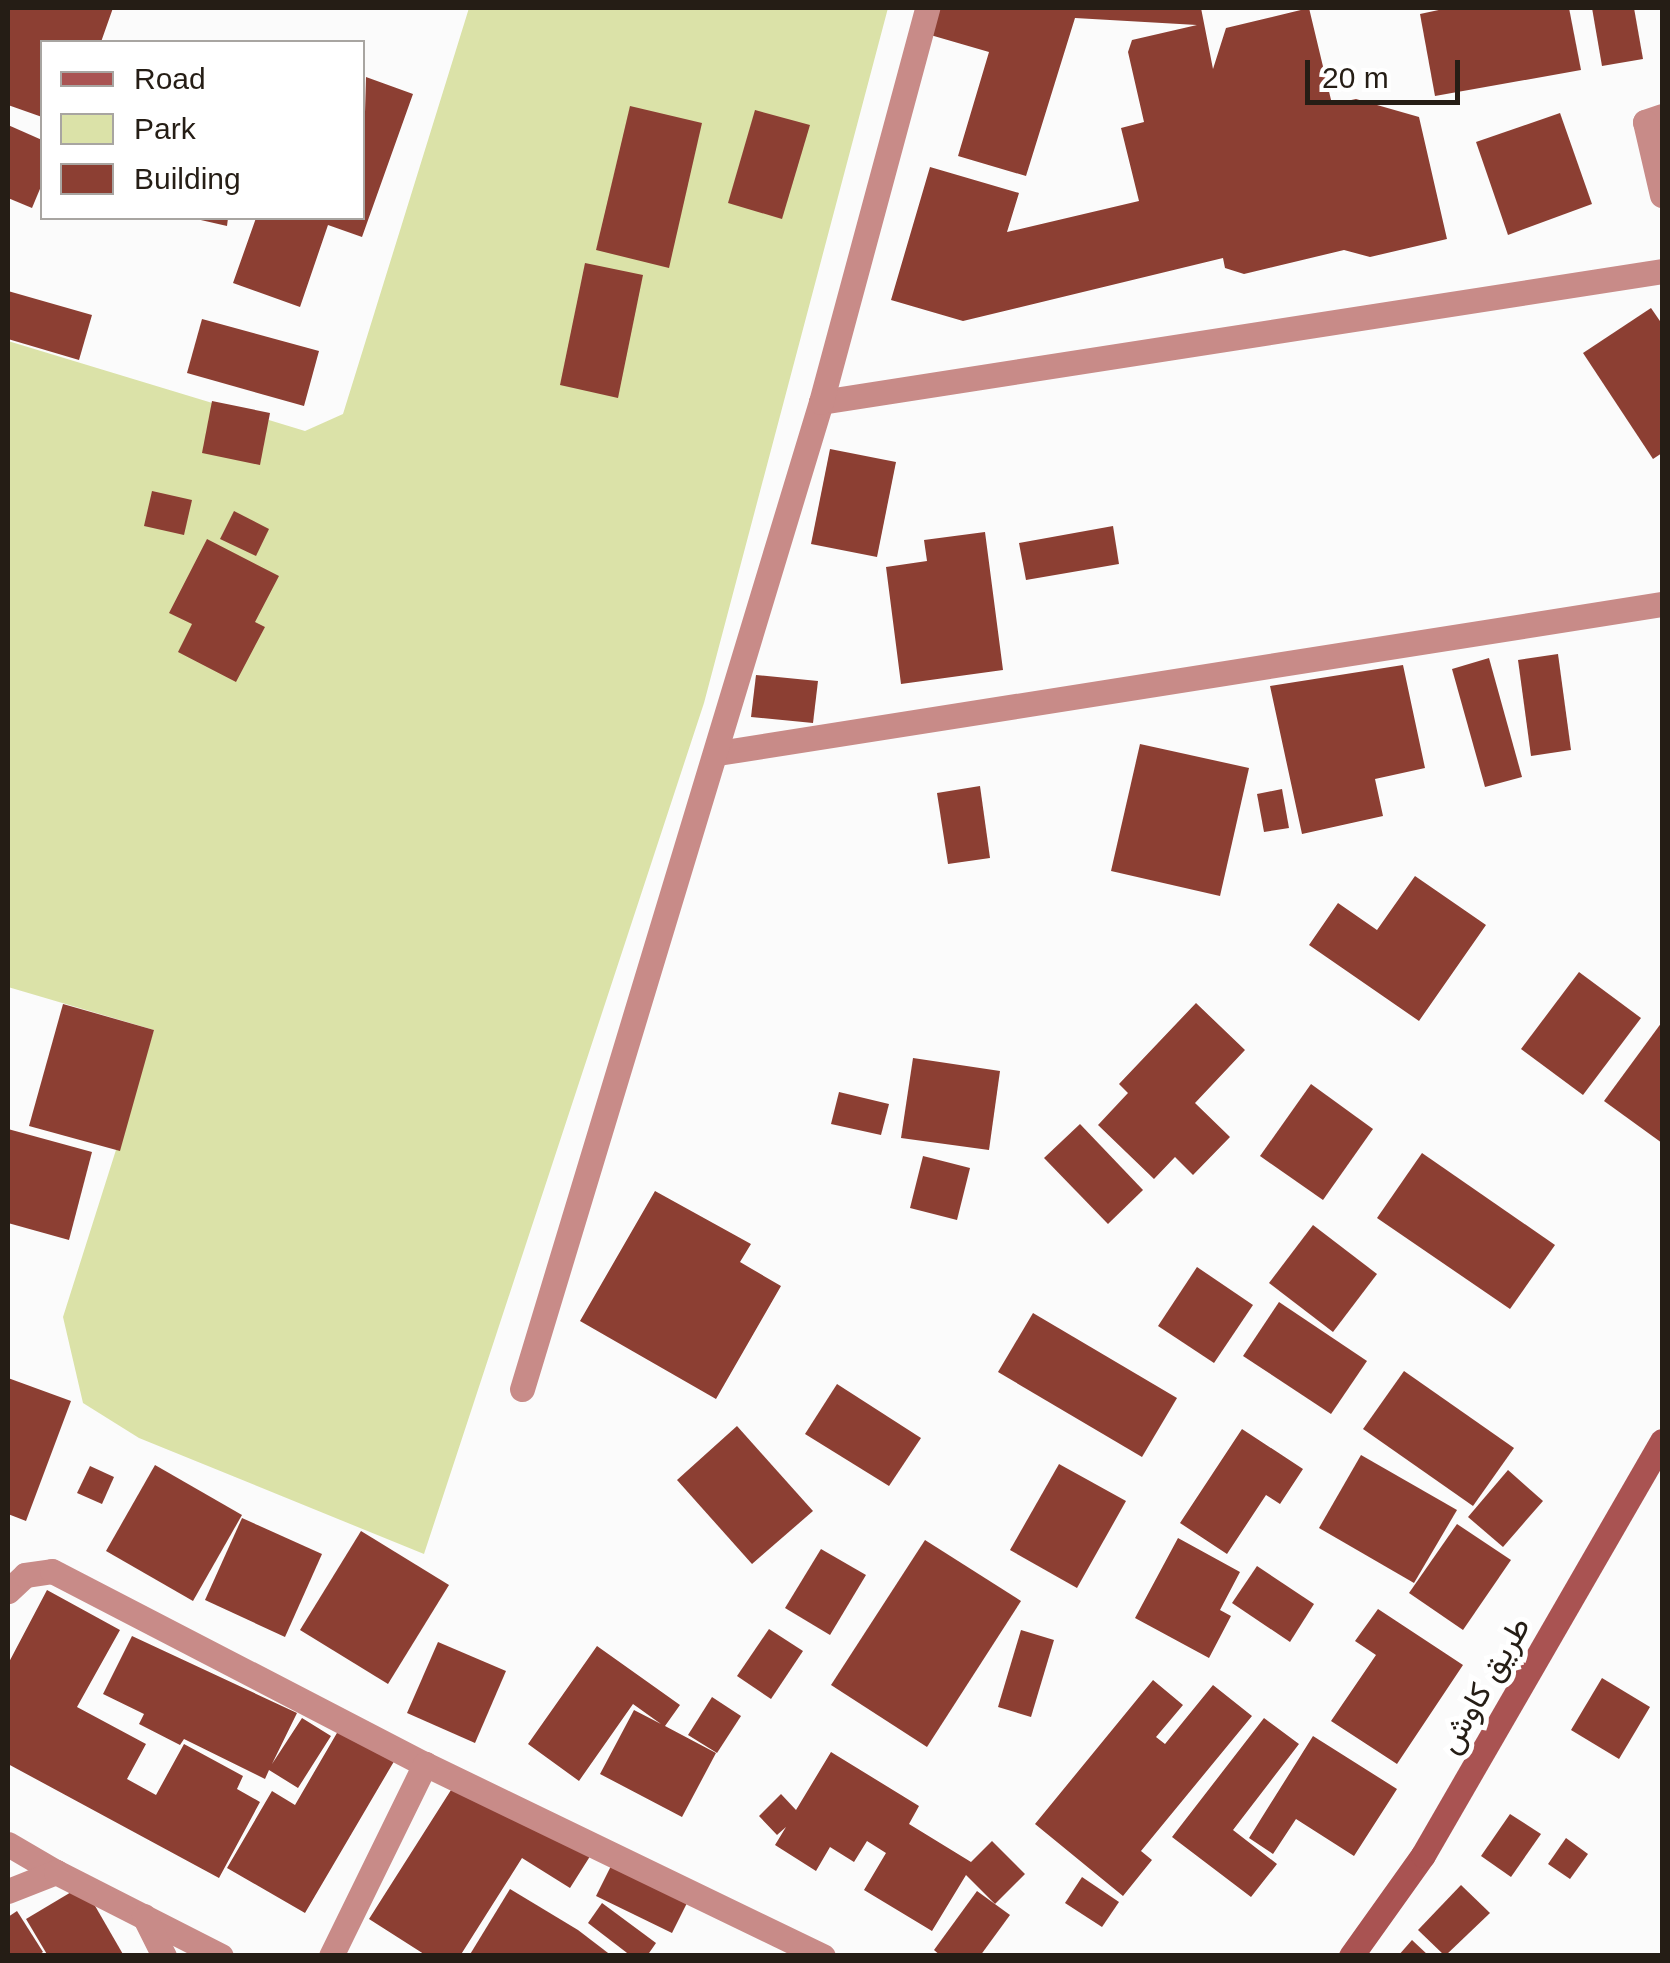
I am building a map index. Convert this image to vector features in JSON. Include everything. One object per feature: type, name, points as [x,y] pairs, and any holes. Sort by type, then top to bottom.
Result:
[{"type":"street","points":[[522,1388],[822,402],[927,8]]},
{"type":"street","points":[[1662,116],[1645,122],[1662,194]]},
{"type":"street","points":[[822,402],[1662,271]]},
{"type":"street","points":[[718,754],[1662,604]]},
{"type":"street","name":"طريق كاوش","points":[[1352,1956],[1423,1855],[1662,1441]]},
{"type":"street","points":[[8,1591],[25,1575],[52,1571],[425,1764],[823,1956]]},
{"type":"street","points":[[331,1956],[425,1764]]},
{"type":"street","points":[[8,1844],[221,1956]]},
{"type":"street","points":[[8,1891],[56,1872]]},
{"type":"street","points":[[144,1916],[164,1956]]},
{"type":"green space","points":[[469,8],[888,8],[704,703],[424,1554],[139,1438],[83,1403],[63,1317],[154,1030],[8,987],[8,341],[305,431],[343,414]]},
{"type":"building","points":[[8,8],[113,8],[102,40],[40,40],[40,116],[8,105]]},
{"type":"building","points":[[935,8],[1201,8],[1213,69],[1226,28],[1309,8],[1332,104],[1356,99],[1419,117],[1447,239],[1370,257],[1344,250],[1244,274],[1225,268],[1223,258],[963,321],[891,300],[930,167],[1019,193],[1007,232],[1139,201],[1121,128],[1144,122],[1128,52],[1132,40],[1197,25],[1075,18],[1026,176],[958,156],[989,52],[927,34]]},
{"type":"building","points":[[1448,8],[1569,8],[1581,70],[1435,96],[1420,14]]},
{"type":"building","points":[[1592,8],[1634,8],[1643,59],[1602,66]]},
{"type":"building","points":[[366,77],[413,94],[362,237],[328,225],[300,307],[233,283],[255,220],[365,220]]},
{"type":"building","points":[[630,106],[702,123],[669,268],[596,250]]},
{"type":"building","points":[[755,110],[810,125],[782,219],[728,203]]},
{"type":"building","points":[[1560,113],[1592,204],[1508,235],[1476,142]]},
{"type":"building","points":[[8,125],[40,139],[40,189],[32,208],[8,198]]},
{"type":"building","points":[[201,220],[228,220],[227,226]]},
{"type":"building","points":[[585,263],[643,275],[618,398],[560,385]]},
{"type":"building","points":[[8,291],[92,315],[79,360],[8,339]]},
{"type":"building","points":[[1651,308],[1662,324],[1662,453],[1653,459],[1583,353]]},
{"type":"building","points":[[202,319],[319,351],[304,406],[187,373]]},
{"type":"building","points":[[212,401],[270,413],[260,465],[202,453]]},
{"type":"building","points":[[830,449],[896,462],[877,557],[811,544]]},
{"type":"building","points":[[152,491],[192,500],[184,535],[144,526]]},
{"type":"building","points":[[234,511],[269,529],[256,556],[220,539]]},
{"type":"building","points":[[1113,526],[1119,564],[1026,580],[1019,543]]},
{"type":"building","points":[[985,532],[1003,670],[901,684],[886,567],[927,561],[924,540]]},
{"type":"building","points":[[207,539],[279,576],[255,622],[265,627],[236,682],[178,652],[192,624],[169,613]]},
{"type":"building","points":[[1558,654],[1571,750],[1531,756],[1518,660]]},
{"type":"building","points":[[1489,658],[1522,777],[1485,787],[1452,669]]},
{"type":"building","points":[[1403,665],[1425,768],[1375,779],[1383,816],[1302,834],[1270,686]]},
{"type":"building","points":[[756,675],[818,681],[813,723],[751,717]]},
{"type":"building","points":[[1140,744],[1249,768],[1220,896],[1111,871]]},
{"type":"building","points":[[980,786],[990,858],[948,864],[937,793]]},
{"type":"building","points":[[1282,789],[1289,828],[1264,832],[1257,794]]},
{"type":"building","points":[[1415,876],[1486,925],[1419,1021],[1309,945],[1338,903],[1377,930]]},
{"type":"building","points":[[1579,972],[1641,1018],[1583,1095],[1521,1049]]},
{"type":"building","points":[[1196,1003],[1245,1050],[1195,1103],[1230,1137],[1193,1175],[1175,1157],[1154,1179],[1098,1125],[1128,1093],[1119,1084]]},
{"type":"building","points":[[63,1004],[154,1030],[120,1151],[29,1126]]},
{"type":"building","points":[[1662,1022],[1662,1143],[1604,1101]]},
{"type":"building","points":[[913,1058],[1000,1071],[989,1150],[901,1138]]},
{"type":"building","points":[[1311,1084],[1373,1129],[1323,1200],[1260,1156]]},
{"type":"building","points":[[839,1092],[889,1104],[881,1135],[831,1124]]},
{"type":"building","points":[[1080,1124],[1143,1190],[1108,1224],[1044,1158]]},
{"type":"building","points":[[8,1129],[92,1152],[69,1240],[8,1223]]},
{"type":"building","points":[[1422,1153],[1555,1245],[1510,1309],[1377,1218]]},
{"type":"building","points":[[923,1156],[970,1168],[957,1220],[910,1208]]},
{"type":"building","points":[[655,1191],[751,1244],[740,1262],[781,1286],[716,1399],[580,1321]]},
{"type":"building","points":[[1313,1225],[1377,1274],[1333,1332],[1269,1283]]},
{"type":"building","points":[[1197,1267],[1253,1305],[1214,1363],[1158,1326]]},
{"type":"building","points":[[1279,1302],[1367,1361],[1331,1414],[1243,1356]]},
{"type":"building","points":[[1033,1313],[1177,1398],[1142,1457],[998,1372]]},
{"type":"building","points":[[1404,1371],[1514,1448],[1473,1506],[1363,1429]]},
{"type":"building","points":[[8,1378],[71,1401],[26,1521],[8,1514]]},
{"type":"building","points":[[837,1384],[921,1438],[889,1486],[805,1434]]},
{"type":"building","points":[[737,1426],[813,1511],[752,1564],[677,1480]]},
{"type":"building","points":[[1242,1429],[1303,1469],[1280,1504],[1266,1495],[1227,1554],[1180,1523]]},
{"type":"building","points":[[1361,1455],[1457,1510],[1414,1583],[1319,1528]]},
{"type":"building","points":[[1059,1464],[1126,1501],[1077,1588],[1010,1550]]},
{"type":"building","points":[[155,1465],[242,1515],[193,1601],[106,1551]]},
{"type":"building","points":[[90,1466],[114,1477],[102,1504],[77,1493]]},
{"type":"building","points":[[1508,1470],[1543,1501],[1503,1547],[1468,1517]]},
{"type":"building","points":[[242,1518],[322,1554],[285,1637],[205,1600]]},
{"type":"building","points":[[1457,1524],[1511,1560],[1463,1630],[1409,1593]]},
{"type":"building","points":[[361,1531],[449,1585],[388,1684],[300,1630]]},
{"type":"building","points":[[1178,1538],[1240,1572],[1220,1610],[1231,1616],[1209,1658],[1135,1618]]},
{"type":"building","points":[[925,1540],[1021,1601],[927,1747],[831,1685]]},
{"type":"building","points":[[821,1549],[866,1575],[830,1635],[785,1608]]},
{"type":"building","points":[[1257,1566],[1314,1604],[1290,1642],[1232,1603]]},
{"type":"building","points":[[47,1590],[120,1630],[77,1707],[146,1744],[127,1779],[156,1795],[184,1744],[243,1776],[237,1789],[260,1802],[219,1878],[8,1764],[8,1664]]},
{"type":"building","points":[[1378,1609],[1463,1665],[1397,1764],[1331,1721],[1376,1655],[1355,1641]]},
{"type":"building","points":[[769,1629],[803,1651],[771,1699],[737,1676]]},
{"type":"building","points":[[1021,1630],[1054,1640],[1031,1717],[998,1707]]},
{"type":"building","points":[[132,1636],[297,1713],[272,1764],[302,1718],[331,1736],[298,1788],[269,1770],[265,1779],[184,1739],[180,1745],[139,1724],[144,1714],[103,1694]]},
{"type":"building","points":[[438,1642],[506,1671],[475,1743],[407,1713]]},
{"type":"building","points":[[597,1646],[680,1705],[665,1726],[716,1753],[682,1817],[600,1774],[634,1710],[661,1724],[633,1704],[579,1781],[528,1744]]},
{"type":"building","points":[[1602,1678],[1650,1707],[1619,1759],[1571,1730]]},
{"type":"building","points":[[1153,1680],[1183,1705],[1156,1737],[1165,1744],[1213,1685],[1252,1716],[1141,1851],[1152,1860],[1123,1896],[1035,1824]]},
{"type":"building","points":[[712,1697],[741,1716],[717,1753],[688,1735]]},
{"type":"building","points":[[1264,1718],[1299,1744],[1233,1830],[1277,1864],[1251,1897],[1172,1837]]},
{"type":"building","points":[[341,1726],[396,1758],[305,1913],[227,1868],[272,1791],[295,1805]]},
{"type":"building","points":[[1313,1736],[1397,1789],[1354,1856],[1296,1819],[1273,1854],[1249,1838]]},
{"type":"building","points":[[831,1752],[919,1806],[909,1824],[971,1862],[992,1841],[1025,1874],[995,1904],[966,1875],[932,1931],[864,1890],[886,1853],[867,1841],[854,1862],[830,1847],[816,1871],[775,1845],[786,1827],[777,1835],[759,1816],[781,1794],[796,1810]]},
{"type":"building","points":[[458,1779],[594,1850],[570,1888],[522,1858],[460,1956],[427,1956],[369,1919]]},
{"type":"building","points":[[1510,1814],[1541,1834],[1511,1877],[1481,1856]]},
{"type":"building","points":[[1566,1838],[1588,1854],[1570,1879],[1548,1864]]},
{"type":"building","points":[[617,1854],[693,1891],[672,1933],[596,1896]]},
{"type":"building","points":[[1082,1877],[1119,1902],[1102,1927],[1065,1903]]},
{"type":"building","points":[[83,1885],[124,1956],[48,1956],[26,1919]]},
{"type":"building","points":[[1461,1885],[1490,1913],[1445,1956],[1418,1930]]},
{"type":"building","points":[[510,1889],[578,1930],[612,1956],[469,1956]]},
{"type":"building","points":[[977,1891],[1010,1915],[980,1956],[941,1956],[934,1950]]},
{"type":"building","points":[[602,1903],[656,1943],[647,1956],[631,1956],[588,1923]]},
{"type":"building","points":[[17,1911],[43,1952],[37,1956],[8,1956],[8,1917]]},
{"type":"building","points":[[1412,1940],[1429,1956],[1398,1956]]}]
